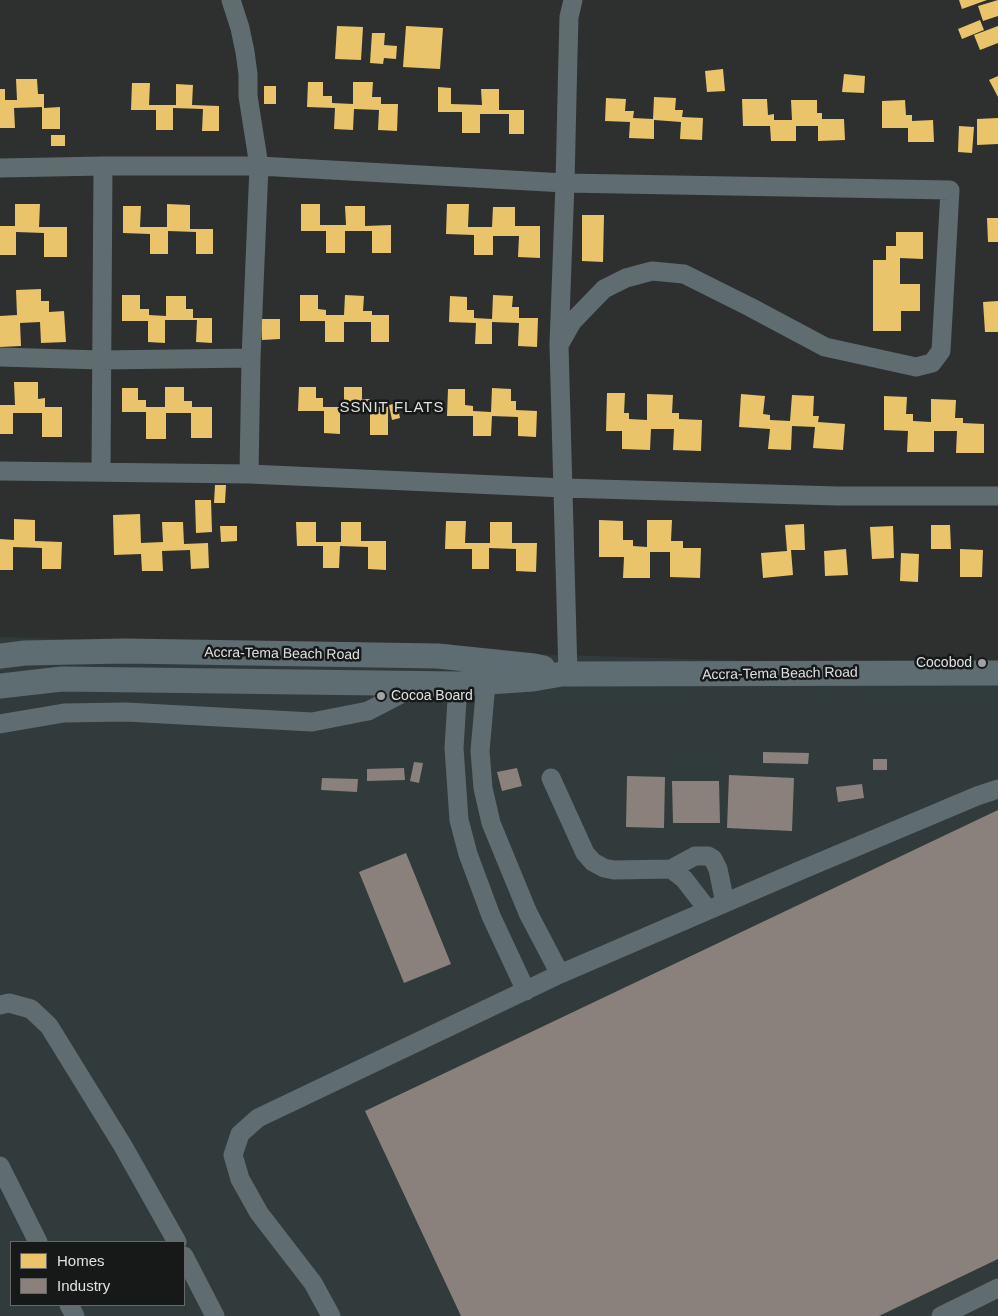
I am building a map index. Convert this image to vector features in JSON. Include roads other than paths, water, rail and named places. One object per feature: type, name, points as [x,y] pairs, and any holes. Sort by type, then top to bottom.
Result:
[{"type":"main road","name":"Accra-Tema Beach Road","points":[[0,656],[25,653],[125,651],[438,656],[534,666],[565,674]]},
{"type":"main road","name":"Accra-Tema Beach Road","points":[[0,686],[62,678],[122,681],[422,682],[458,684],[533,679],[565,674],[998,674]]},
{"type":"street","points":[[232,0],[245,52],[248,96],[259,166],[250,358],[249,474]]},
{"type":"street","points":[[565,674],[564,488],[559,346],[568,35],[569,17],[573,0]]},
{"type":"street","points":[[101,472],[103,166]]},
{"type":"street","points":[[0,168],[259,166],[565,183],[950,190],[941,351],[932,363],[916,368],[825,347],[684,274],[652,271],[626,278],[604,289],[572,322],[559,346]]},
{"type":"street","points":[[0,357],[101,360],[250,358]]},
{"type":"street","points":[[0,471],[249,474],[564,488],[837,496],[998,496]]},
{"type":"street","points":[[0,724],[64,713],[126,712],[312,722],[368,711],[422,682]]},
{"type":"street","points":[[486,683],[480,751],[483,788],[491,823],[528,913],[560,974]]},
{"type":"street","points":[[458,684],[454,748],[459,820],[468,854],[491,916],[526,991]]},
{"type":"street","points":[[551,778],[585,853],[593,862],[604,868],[614,870],[671,869],[695,856],[708,856],[713,859],[718,869],[725,903]]},
{"type":"street","points":[[331,1316],[313,1284],[259,1213],[240,1179],[233,1155],[240,1134],[258,1118],[560,974],[977,796],[998,789]]},
{"type":"street","points":[[671,869],[684,879],[708,910]]},
{"type":"street","points":[[0,1005],[9,1003],[31,1009],[49,1026],[123,1146],[176,1241]]},
{"type":"street","points":[[0,1166],[38,1241]]},
{"type":"street","points":[[185,1258],[215,1316]]},
{"type":"street","points":[[941,1316],[998,1288]]},
{"type":"place","name":"Cocobod","points":[[982,663]]},
{"type":"place","name":"Cocoa Board","points":[[381,696]]},
{"type":"district","name":"SSNIT FLATS","points":[[392,408]]}]
